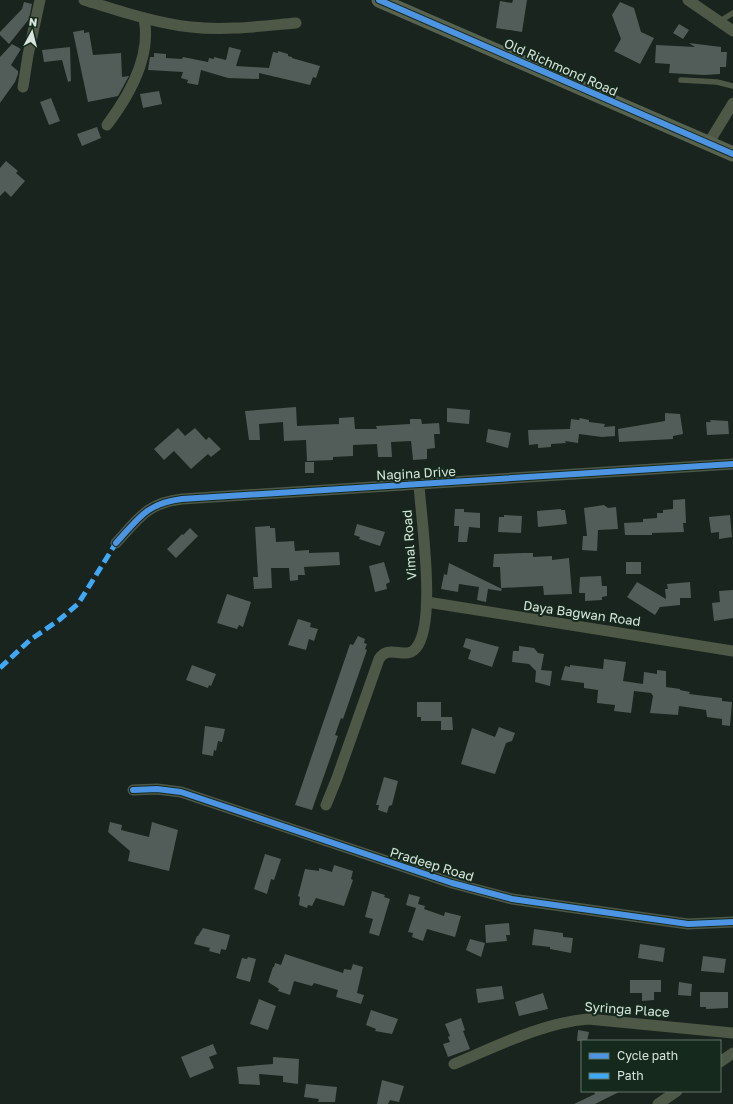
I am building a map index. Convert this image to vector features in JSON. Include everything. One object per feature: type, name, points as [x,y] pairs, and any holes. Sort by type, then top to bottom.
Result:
[{"type":"street","points":[[23,86],[40,0]]},
{"type":"street","points":[[84,0],[144,18],[192,27],[229,28],[296,24]]},
{"type":"street","name":"Old Richmond Road","points":[[379,0],[733,154]]},
{"type":"street","points":[[688,0],[733,30]]},
{"type":"street","points":[[107,125],[131,91],[136,79],[146,35],[144,18]]},
{"type":"street","points":[[708,144],[733,103]]},
{"type":"street","name":"Nagina Drive","points":[[116,543],[144,513],[154,506],[167,501],[733,464]]},
{"type":"street","name":"Vimal Road","points":[[326,805],[382,653],[386,651],[406,653],[415,649],[422,635],[427,602],[419,485]]},
{"type":"street","name":"Daya Bagwan Road","points":[[427,602],[733,651]]},
{"type":"street","name":"Pradeep Road","points":[[133,790],[157,789],[181,792],[452,883],[512,899],[688,924],[733,922]]},
{"type":"street","name":"Syringa Place","points":[[454,1064],[504,1043],[571,1020],[588,1019],[733,1033]]},
{"type":"street","points":[[721,1061],[733,1053]]},
{"type":"street","points":[[658,1104],[676,1092]]},
{"type":"lane","points":[[720,22],[733,13]]},
{"type":"lane","points":[[681,80],[717,82],[733,86]]},
{"type":"building","points":[[513,0],[527,0],[522,32],[496,28],[500,1],[512,3]]},
{"type":"building","points":[[24,2],[32,4],[29,19],[9,44],[0,35],[0,32],[22,9]]},
{"type":"building","points":[[620,2],[634,8],[641,32],[654,38],[640,64],[614,51],[621,39],[612,15]]},
{"type":"building","points":[[679,24],[689,30],[683,39],[673,33]]},
{"type":"building","points":[[84,30],[84,33],[89,32],[93,55],[121,53],[122,77],[129,76],[118,96],[88,102],[73,32]]},
{"type":"building","points":[[689,43],[721,47],[721,52],[727,52],[726,67],[720,67],[720,74],[704,75],[669,73],[670,64],[655,63],[656,45],[695,47]]},
{"type":"building","points":[[12,44],[21,49],[11,65],[18,71],[18,74],[15,82],[0,103],[0,57]]},
{"type":"building","points":[[70,47],[71,81],[68,82],[62,60],[44,62],[42,50]]},
{"type":"building","points":[[229,47],[241,50],[236,66],[269,68],[273,52],[278,53],[278,51],[288,54],[288,56],[292,58],[320,66],[316,78],[313,77],[310,85],[259,73],[259,79],[228,78],[201,70],[198,85],[187,83],[188,80],[181,78],[183,72],[148,70],[150,57],[154,57],[154,53],[166,54],[166,58],[182,59],[183,57],[208,62],[209,58],[214,59],[214,57],[226,60]]},
{"type":"building","points":[[159,91],[162,104],[143,108],[140,94]]},
{"type":"building","points":[[51,98],[60,121],[49,125],[40,102]]},
{"type":"building","points":[[97,127],[101,138],[82,146],[77,134]]},
{"type":"building","points":[[6,161],[18,171],[16,173],[25,181],[11,197],[5,191],[0,196],[0,168]]},
{"type":"building","points":[[296,407],[297,426],[339,424],[339,418],[354,417],[355,429],[377,429],[376,426],[410,424],[410,419],[421,419],[422,424],[439,423],[440,434],[434,434],[435,448],[427,449],[427,459],[413,460],[411,441],[391,442],[392,457],[378,457],[377,444],[353,445],[353,456],[333,457],[333,460],[307,461],[306,440],[284,441],[283,422],[259,424],[260,440],[249,440],[245,411]]},
{"type":"building","points":[[447,408],[470,410],[469,424],[447,422]]},
{"type":"building","points":[[665,413],[680,414],[683,434],[673,436],[673,439],[619,442],[618,429],[665,421]]},
{"type":"building","points":[[580,418],[589,420],[589,422],[605,424],[604,427],[615,426],[615,436],[602,437],[579,434],[578,443],[565,441],[566,443],[551,444],[551,447],[538,448],[538,444],[529,445],[528,430],[570,429],[571,419],[579,420]]},
{"type":"building","points":[[710,420],[728,421],[729,434],[707,435],[706,422],[711,422]]},
{"type":"building","points":[[178,428],[185,436],[195,428],[206,440],[209,437],[221,449],[211,457],[208,454],[191,469],[174,451],[164,460],[154,449]]},
{"type":"building","points":[[488,429],[511,433],[508,448],[486,442]]},
{"type":"building","points":[[305,462],[314,462],[314,473],[305,473]]},
{"type":"building","points":[[685,499],[686,523],[683,523],[684,532],[652,533],[652,535],[625,535],[624,523],[643,522],[643,519],[657,518],[657,513],[663,513],[663,510],[673,509],[673,500]]},
{"type":"building","points":[[604,505],[608,508],[616,507],[618,529],[598,530],[597,551],[582,550],[583,536],[587,536],[584,508]]},
{"type":"building","points":[[455,509],[464,509],[464,512],[480,513],[480,528],[469,527],[467,542],[458,542],[459,526],[454,526]]},
{"type":"building","points":[[565,510],[567,524],[538,527],[537,511]]},
{"type":"building","points":[[504,515],[522,516],[521,533],[498,532],[499,517],[504,517]]},
{"type":"building","points":[[730,515],[732,537],[719,539],[719,532],[711,533],[709,517]]},
{"type":"building","points":[[357,524],[385,532],[380,546],[359,539],[360,537],[354,535]]},
{"type":"building","points":[[270,526],[270,528],[275,528],[276,542],[294,541],[295,551],[309,550],[309,553],[339,552],[340,565],[304,567],[305,575],[298,575],[298,580],[290,581],[289,568],[271,568],[272,588],[254,589],[253,577],[258,577],[255,527]]},
{"type":"building","points":[[190,528],[198,536],[176,558],[167,549]]},
{"type":"building","points":[[533,553],[533,557],[552,556],[552,560],[569,558],[572,594],[544,595],[543,586],[501,588],[500,567],[493,567],[494,554]]},
{"type":"building","points":[[384,562],[390,582],[386,584],[387,589],[375,592],[369,566]]},
{"type":"building","points":[[626,562],[641,562],[641,574],[626,574]]},
{"type":"building","points":[[449,563],[502,589],[501,591],[488,589],[486,602],[477,600],[479,587],[459,584],[458,592],[441,589],[444,574],[447,575]]},
{"type":"building","points":[[601,576],[602,586],[607,586],[607,596],[602,597],[602,600],[585,601],[585,593],[579,593],[580,577]]},
{"type":"building","points":[[637,582],[666,599],[665,589],[668,589],[667,584],[690,582],[691,598],[680,598],[680,605],[660,607],[655,615],[627,597]]},
{"type":"building","points":[[733,590],[733,618],[714,621],[712,603],[720,602],[719,591]]},
{"type":"building","points":[[227,594],[251,602],[243,627],[239,625],[237,629],[217,623]]},
{"type":"building","points":[[298,619],[311,623],[310,627],[318,629],[314,641],[309,639],[306,650],[288,645]]},
{"type":"building","points":[[358,636],[365,639],[364,643],[367,644],[365,649],[367,650],[343,719],[341,718],[335,735],[338,736],[312,810],[295,805],[350,644],[353,645]]},
{"type":"building","points":[[466,638],[499,647],[492,667],[468,659],[471,650],[463,647]]},
{"type":"building","points":[[519,646],[534,648],[538,653],[544,654],[541,670],[552,671],[550,686],[535,682],[536,671],[529,664],[512,662],[513,651],[519,651]]},
{"type":"building","points":[[604,659],[626,662],[623,681],[643,684],[644,672],[657,674],[657,670],[666,671],[666,687],[690,692],[689,694],[722,698],[722,701],[732,702],[730,726],[722,725],[722,719],[707,717],[706,710],[679,706],[678,715],[650,713],[653,696],[651,693],[634,691],[631,713],[614,711],[615,705],[597,703],[598,690],[584,688],[584,683],[561,680],[565,666],[570,667],[570,665],[603,669]]},
{"type":"building","points":[[192,665],[216,674],[211,686],[209,685],[208,688],[186,680]]},
{"type":"building","points":[[417,702],[441,702],[441,717],[452,717],[453,730],[441,730],[441,721],[421,721],[421,717],[417,717]]},
{"type":"building","points":[[205,726],[225,729],[222,742],[218,741],[216,751],[214,750],[213,756],[202,754]]},
{"type":"building","points":[[499,727],[515,733],[512,741],[506,743],[495,774],[461,764],[472,728],[495,737]]},
{"type":"building","points":[[384,777],[398,781],[392,805],[389,806],[387,813],[378,810],[379,805],[376,805]]},
{"type":"building","points":[[110,822],[122,825],[121,830],[149,837],[152,822],[178,830],[169,871],[128,861],[130,851],[108,832]]},
{"type":"building","points":[[265,854],[281,859],[274,880],[271,879],[267,894],[254,889]]},
{"type":"building","points":[[334,865],[353,871],[351,879],[353,880],[344,906],[316,898],[312,906],[308,905],[307,908],[299,905],[300,897],[298,896],[305,869],[319,871],[319,868],[332,872]]},
{"type":"building","points":[[372,891],[385,895],[384,897],[390,899],[379,936],[369,933],[373,919],[365,917]]},
{"type":"building","points":[[409,894],[420,897],[418,904],[425,906],[424,909],[444,916],[445,912],[461,916],[455,937],[427,929],[423,941],[412,937],[413,933],[408,932],[416,908],[406,905]]},
{"type":"building","points":[[509,923],[510,935],[506,935],[507,941],[486,943],[485,925]]},
{"type":"building","points":[[203,928],[230,935],[226,950],[221,949],[220,954],[209,951],[210,948],[194,944],[197,936]]},
{"type":"building","points":[[534,929],[563,933],[563,937],[573,938],[571,953],[550,949],[550,947],[532,945]]},
{"type":"building","points":[[470,939],[485,943],[481,957],[466,950]]},
{"type":"building","points":[[640,944],[665,948],[663,962],[638,958]]},
{"type":"building","points":[[285,954],[343,973],[344,969],[351,970],[353,964],[363,967],[357,993],[364,995],[361,1004],[336,997],[338,990],[314,983],[312,986],[294,981],[290,995],[278,991],[279,989],[268,982],[275,963],[281,965]]},
{"type":"building","points":[[703,956],[726,959],[724,973],[701,971]]},
{"type":"building","points":[[248,957],[256,959],[250,982],[236,978],[242,958],[247,959]]},
{"type":"building","points":[[630,980],[661,980],[661,992],[654,992],[654,1000],[642,1001],[642,993],[630,993]]},
{"type":"building","points":[[679,982],[692,984],[691,996],[678,995]]},
{"type":"building","points":[[502,986],[504,999],[478,1003],[476,989]]},
{"type":"building","points":[[700,992],[728,992],[728,1008],[706,1009],[706,1007],[700,1007]]},
{"type":"building","points":[[543,993],[548,1009],[519,1016],[515,1002]]},
{"type":"building","points":[[259,999],[276,1006],[268,1030],[250,1024]]},
{"type":"building","points":[[371,1010],[398,1019],[392,1034],[375,1031],[376,1029],[366,1025]]},
{"type":"building","points":[[461,1018],[465,1030],[463,1031],[470,1049],[448,1057],[443,1044],[450,1042],[448,1037],[450,1036],[445,1024]]},
{"type":"building","points":[[578,1030],[589,1032],[587,1040],[577,1041]]},
{"type":"building","points":[[213,1044],[217,1054],[209,1057],[214,1068],[190,1078],[181,1057]]},
{"type":"building","points":[[273,1057],[299,1059],[298,1084],[283,1082],[283,1076],[259,1074],[260,1085],[239,1084],[237,1067],[273,1064]]},
{"type":"building","points":[[382,1080],[404,1086],[399,1102],[390,1100],[388,1104],[377,1104]]},
{"type":"building","points":[[306,1084],[337,1087],[335,1102],[318,1102],[319,1099],[304,1097]]},
{"type":"building","points":[[594,1092],[619,1092],[595,1104],[574,1104],[595,1094]]},
{"type":"marked path","points":[[0,668],[30,640],[59,620],[78,604],[116,543]]},
{"type":"cycle path","points":[[379,0],[733,154]]},
{"type":"cycle path","points":[[116,543],[144,513],[160,504],[182,499],[733,464]]},
{"type":"cycle path","points":[[133,790],[157,789],[181,792],[452,883],[512,899],[688,924],[733,922]]}]
